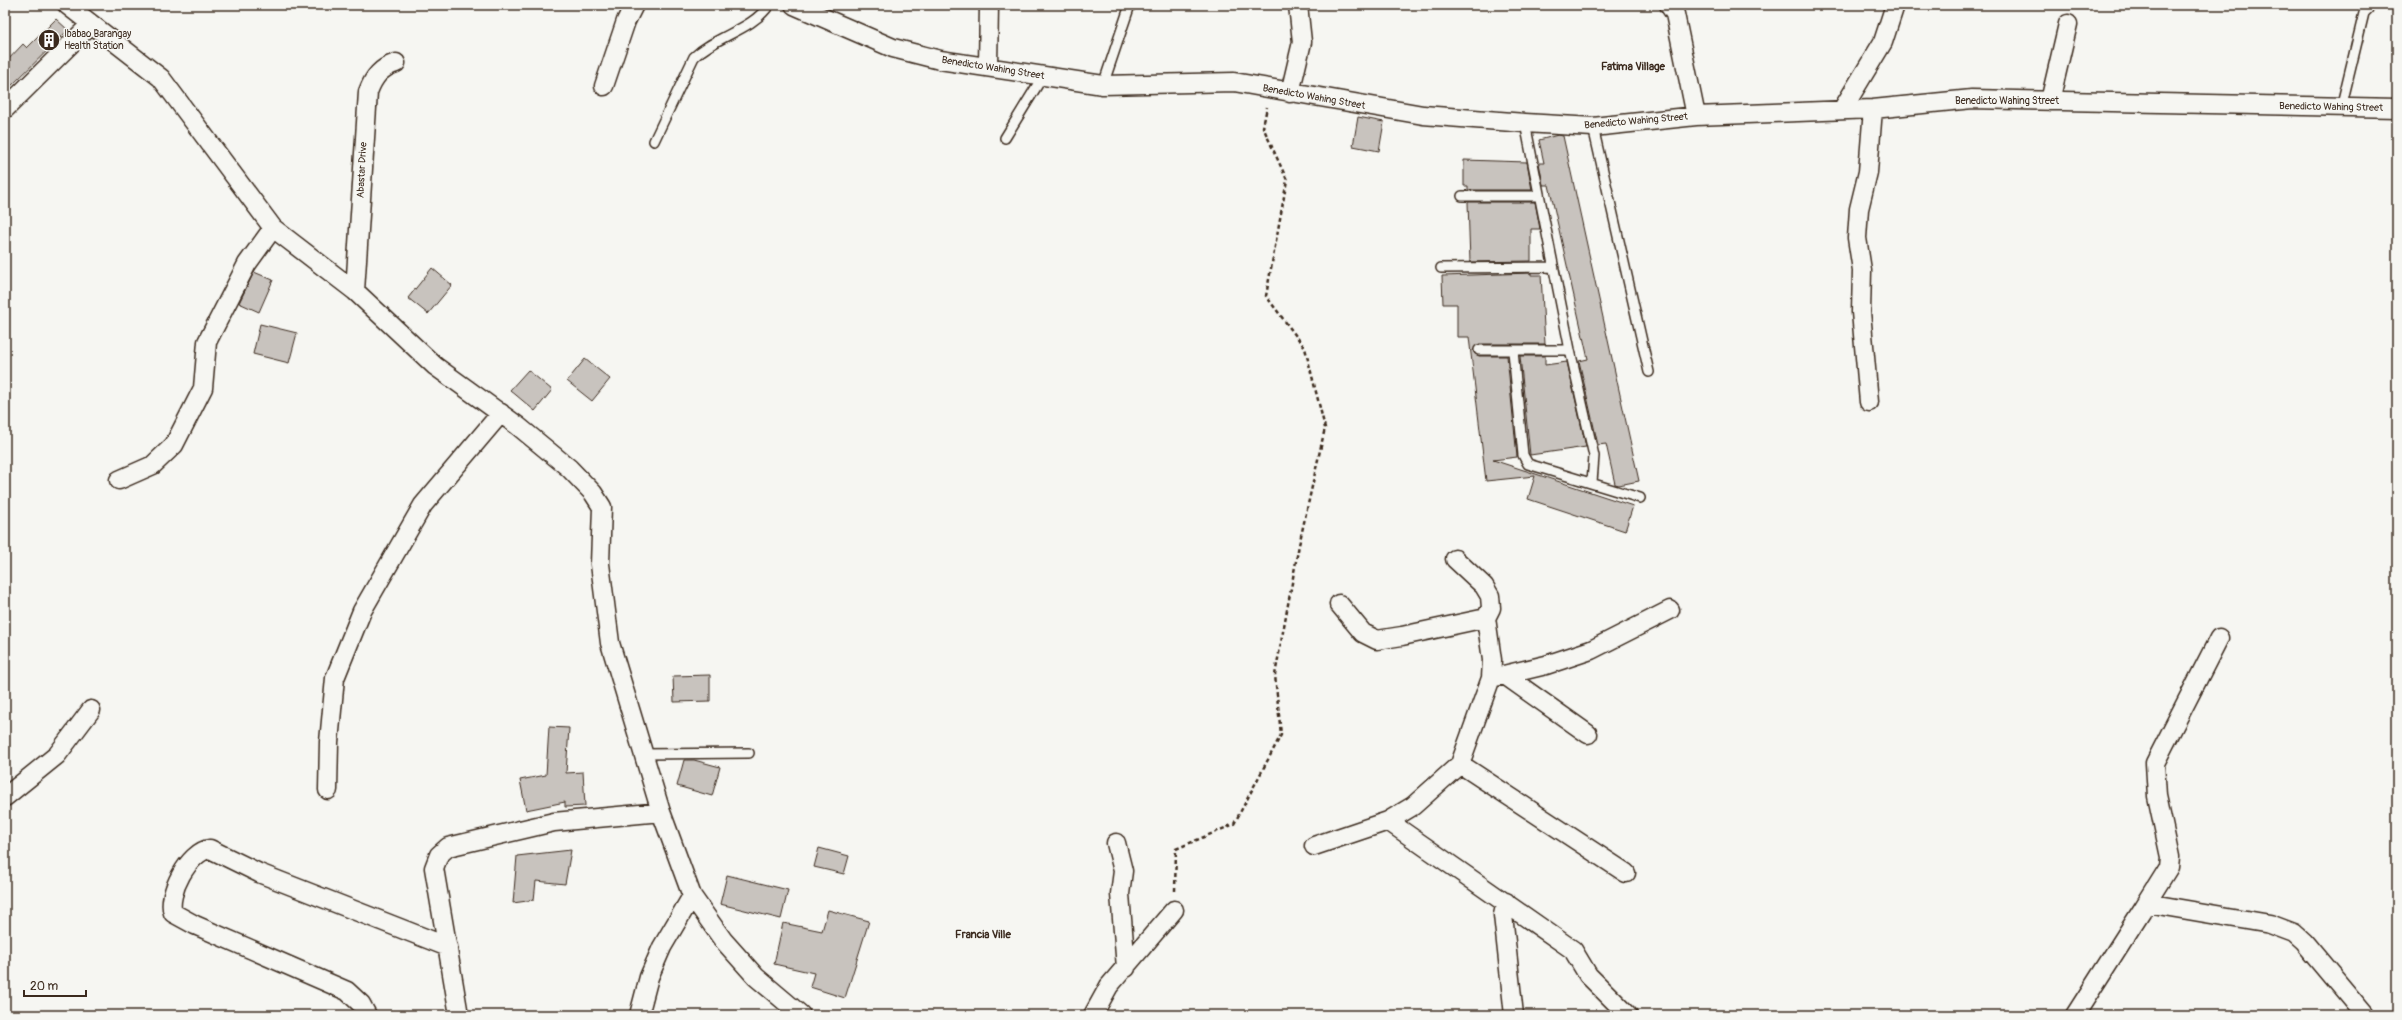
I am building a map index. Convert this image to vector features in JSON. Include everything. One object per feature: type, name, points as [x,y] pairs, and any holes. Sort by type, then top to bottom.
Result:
[{"type":"street","points":[[67,5],[161,78],[273,228],[355,291],[434,366],[501,413],[569,468],[593,493],[602,507],[600,564],[610,643],[661,812],[692,896],[723,940],[756,977],[801,1015]]},
{"type":"street","points":[[604,86],[626,21],[634,5]]},
{"type":"street","name":"Benedicto Wahing Street","points":[[794,5],[893,48],[940,60],[988,66],[1103,85],[1234,82],[1290,93],[1423,115],[1525,123],[1593,126],[1696,116],[1873,109],[1972,99],[2397,108]]},
{"type":"street","points":[[988,66],[989,5]]},
{"type":"street","points":[[1290,93],[1302,42],[1298,5]]},
{"type":"street","points":[[1669,5],[1675,14],[1696,116]]},
{"type":"street","points":[[1842,110],[1883,42],[1895,5]]},
{"type":"street","points":[[5,109],[91,24]]},
{"type":"street","points":[[2050,101],[2068,24]]},
{"type":"street","name":"Abastar Drive","points":[[355,291],[368,92],[374,77],[386,66],[396,63]]},
{"type":"street","points":[[1869,402],[1861,312],[1862,270],[1857,238],[1859,209],[1868,172],[1873,109]]},
{"type":"street","points":[[119,480],[153,465],[174,445],[203,388],[207,342],[247,264],[273,228]]},
{"type":"street","points":[[328,790],[329,742],[335,678],[362,611],[424,505],[501,413]]},
{"type":"street","points":[[1455,559],[1484,586],[1490,596],[1491,608],[1486,618],[1492,660],[1498,677],[1588,734]]},
{"type":"street","points":[[1339,604],[1363,633],[1377,640],[1486,618]]},
{"type":"street","points":[[1498,677],[1590,650],[1670,610]]},
{"type":"street","points":[[2075,1015],[2169,867],[2170,857],[2157,796],[2155,763],[2219,638]]},
{"type":"street","points":[[1314,846],[1388,821],[1413,806],[1460,764],[1498,677]]},
{"type":"street","points":[[5,797],[57,755],[91,710]]},
{"type":"street","points":[[1460,764],[1626,873]]},
{"type":"street","points":[[459,1015],[434,868],[439,855],[448,848],[554,822],[661,812]]},
{"type":"street","points":[[1388,821],[1573,950],[1588,975],[1628,1015]]},
{"type":"street","points":[[1116,843],[1123,871],[1120,894],[1126,968]]},
{"type":"street","points":[[367,1015],[361,1004],[347,991],[195,925],[173,913],[171,907],[181,877],[189,861],[202,850],[210,849],[259,873],[448,947]]},
{"type":"street","points":[[639,1015],[649,977],[662,947],[692,896]]},
{"type":"street","points":[[1506,902],[1503,915],[1514,1015]]},
{"type":"street","points":[[2144,907],[2152,904],[2172,907],[2270,924],[2294,933],[2304,942],[2364,1015]]},
{"type":"street","points":[[1093,1015],[1108,986],[1126,968],[1174,910]]},
{"type":"lane","points":[[654,141],[694,57],[705,46],[752,23],[769,5]]},
{"type":"lane","points":[[1103,85],[1130,5]]},
{"type":"lane","points":[[2341,108],[2364,13],[2372,5]]},
{"type":"lane","points":[[1005,138],[1043,76]]},
{"type":"lane","points":[[1525,123],[1570,350],[1594,456],[1592,482]]},
{"type":"lane","points":[[1593,126],[1649,372]]},
{"type":"lane","points":[[1462,196],[1539,196]]},
{"type":"lane","points":[[1441,268],[1553,267]]},
{"type":"lane","points":[[1479,350],[1570,350]]},
{"type":"lane","points":[[1513,351],[1523,454],[1528,464],[1592,482],[1640,498]]},
{"type":"lane","points":[[644,754],[748,753]]},
{"type":"path","points":[[1174,910],[1176,849],[1234,824],[1281,735],[1275,675],[1299,545],[1325,428],[1305,348],[1266,296],[1287,180],[1263,127],[1271,89]]},
{"type":"building","points":[[56,19],[68,30],[5,92],[5,63],[23,44],[27,48]]},
{"type":"building","points":[[1358,117],[1384,122],[1379,151],[1353,146]]},
{"type":"building","points":[[1558,135],[1563,136],[1639,481],[1619,485],[1615,484],[1606,444],[1598,445],[1579,361],[1588,359],[1549,185],[1543,185],[1539,163],[1544,163],[1539,140]]},
{"type":"building","points":[[1464,160],[1527,162],[1532,190],[1468,190],[1468,186],[1464,186]]},
{"type":"building","points":[[1468,202],[1535,202],[1540,229],[1531,229],[1531,261],[1470,262]]},
{"type":"building","points":[[432,268],[452,285],[428,314],[408,298]]},
{"type":"building","points":[[254,272],[273,280],[259,312],[239,303]]},
{"type":"building","points":[[1531,273],[1531,275],[1541,275],[1545,344],[1479,344],[1473,350],[1474,353],[1479,356],[1507,356],[1517,457],[1493,460],[1633,506],[1625,531],[1528,499],[1535,476],[1486,481],[1469,337],[1457,337],[1457,304],[1443,304],[1442,276]]},
{"type":"building","points":[[260,324],[297,333],[289,363],[253,354]]},
{"type":"building","points":[[1520,356],[1545,356],[1545,365],[1567,362],[1586,447],[1530,455]]},
{"type":"building","points":[[585,359],[610,379],[592,401],[567,381]]},
{"type":"building","points":[[528,370],[552,390],[535,411],[510,390]]},
{"type":"building","points":[[710,675],[710,701],[674,702],[673,676]]},
{"type":"building","points":[[549,727],[569,728],[566,773],[583,772],[585,806],[565,807],[565,802],[526,810],[520,780],[546,775]]},
{"type":"building","points":[[684,760],[694,760],[720,767],[712,796],[677,786]]},
{"type":"building","points":[[819,848],[849,856],[844,874],[814,867]]},
{"type":"building","points":[[571,850],[565,884],[536,881],[534,900],[513,903],[517,856]]},
{"type":"building","points":[[727,875],[788,890],[781,919],[720,904]]},
{"type":"building","points":[[828,910],[869,921],[845,998],[810,987],[814,973],[774,964],[783,923],[822,931]]},
{"type":"place","name":"Ibabao Barangay Health Station","points":[[49,40]]},
{"type":"district","name":"Fatima Village","points":[[1633,66]]},
{"type":"district","name":"Francia Ville","points":[[983,934]]}]
